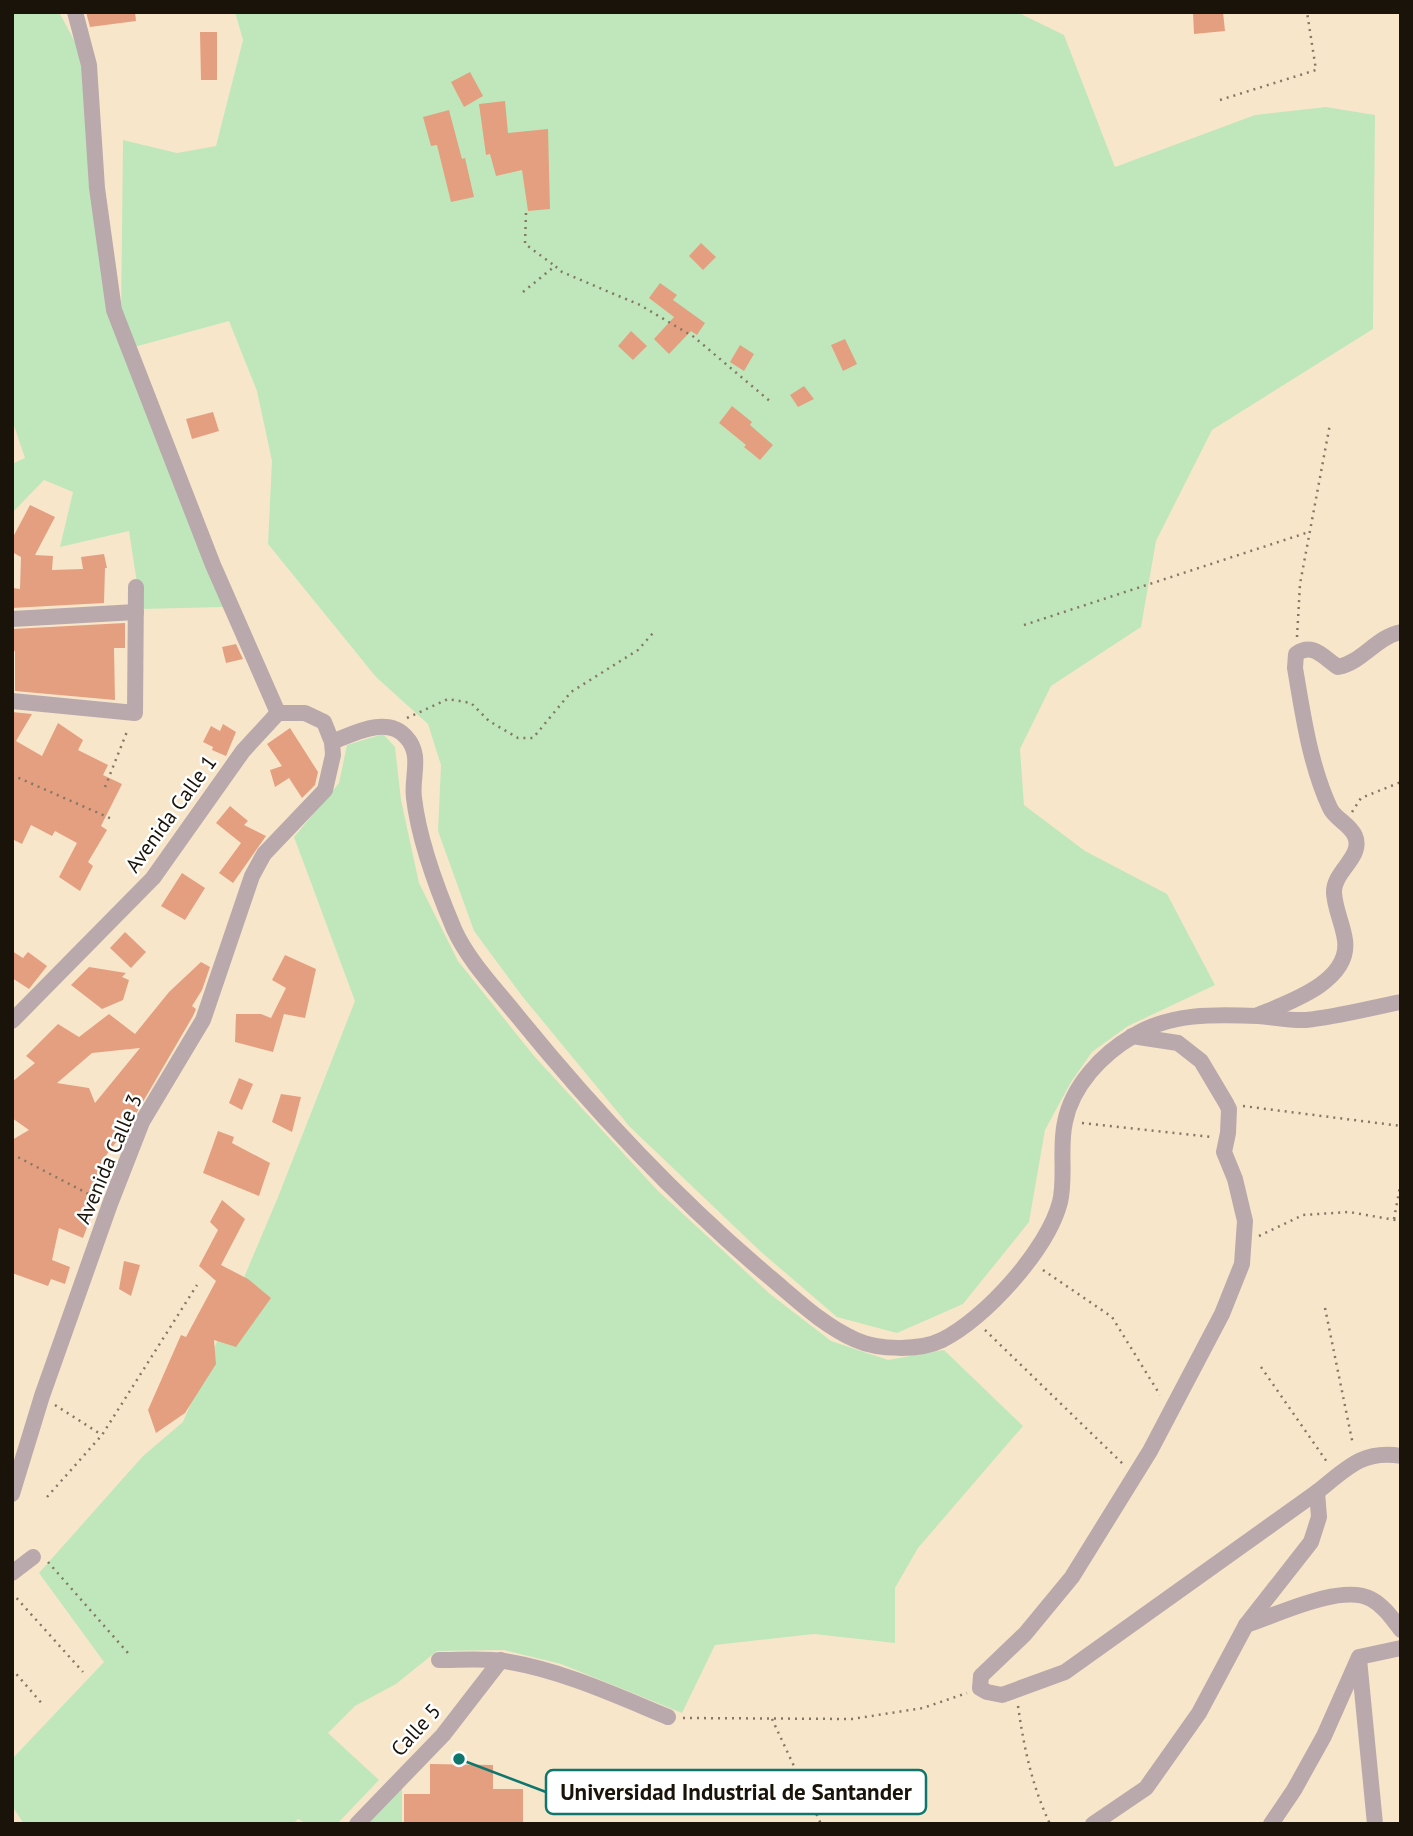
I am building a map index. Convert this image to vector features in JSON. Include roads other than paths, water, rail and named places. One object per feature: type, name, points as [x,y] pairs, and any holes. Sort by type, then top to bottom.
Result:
[{"type":"street","points":[[75,12],[89,65],[97,188],[114,310],[213,565],[278,713],[305,713],[324,722],[331,742],[373,727],[388,726],[403,732],[413,746],[416,767],[413,795],[434,877],[456,932],[469,955],[565,1075],[645,1161],[732,1245],[826,1325],[860,1342],[893,1349],[938,1343],[975,1320],[1028,1261],[1045,1237],[1060,1201],[1065,1121],[1073,1099],[1089,1073],[1132,1036],[1158,1022],[1194,1016],[1255,1016],[1304,1020],[1401,1002]]},
{"type":"street","points":[[12,702],[135,713],[136,587]]},
{"type":"street","points":[[12,619],[136,612]]},
{"type":"street","points":[[1255,1016],[1311,993],[1328,979],[1342,961],[1346,943],[1334,893],[1338,875],[1352,859],[1356,848],[1355,836],[1331,811],[1311,753],[1295,668],[1296,654],[1304,649],[1315,649],[1338,667],[1352,664],[1383,638],[1401,632]]},
{"type":"street","name":"Avenida Calle 1","points":[[12,1021],[153,878],[243,751],[278,713]]},
{"type":"street","name":"Avenida Calle 3","points":[[12,1494],[42,1396],[142,1122],[202,1020],[252,876],[264,854],[325,790],[333,755],[331,742]]},
{"type":"street","points":[[1132,1036],[1178,1043],[1201,1061],[1226,1103],[1227,1139],[1224,1153],[1245,1221],[1242,1264],[1222,1314],[1135,1476],[1072,1577],[1025,1634],[981,1676],[980,1688],[1002,1695],[1065,1672],[1317,1492],[1356,1460],[1386,1453],[1401,1456]]},
{"type":"street","points":[[1093,1824],[1146,1788],[1199,1713],[1246,1625],[1311,1542],[1318,1517],[1317,1492]]},
{"type":"street","points":[[12,1573],[33,1557]]},
{"type":"street","points":[[1246,1625],[1328,1597],[1355,1594],[1370,1598],[1385,1609],[1401,1630]]},
{"type":"street","points":[[1359,1657],[1401,1648]]},
{"type":"street","points":[[1271,1824],[1294,1790],[1324,1736],[1359,1657]]},
{"type":"street","points":[[1359,1657],[1375,1824]]},
{"type":"street","points":[[439,1660],[501,1660],[535,1667],[595,1686],[668,1717]]},
{"type":"street","name":"Calle 5","points":[[357,1824],[443,1735],[501,1660]]},
{"type":"place","name":"Universidad Industrial de Santander","points":[[459,1759]]}]
